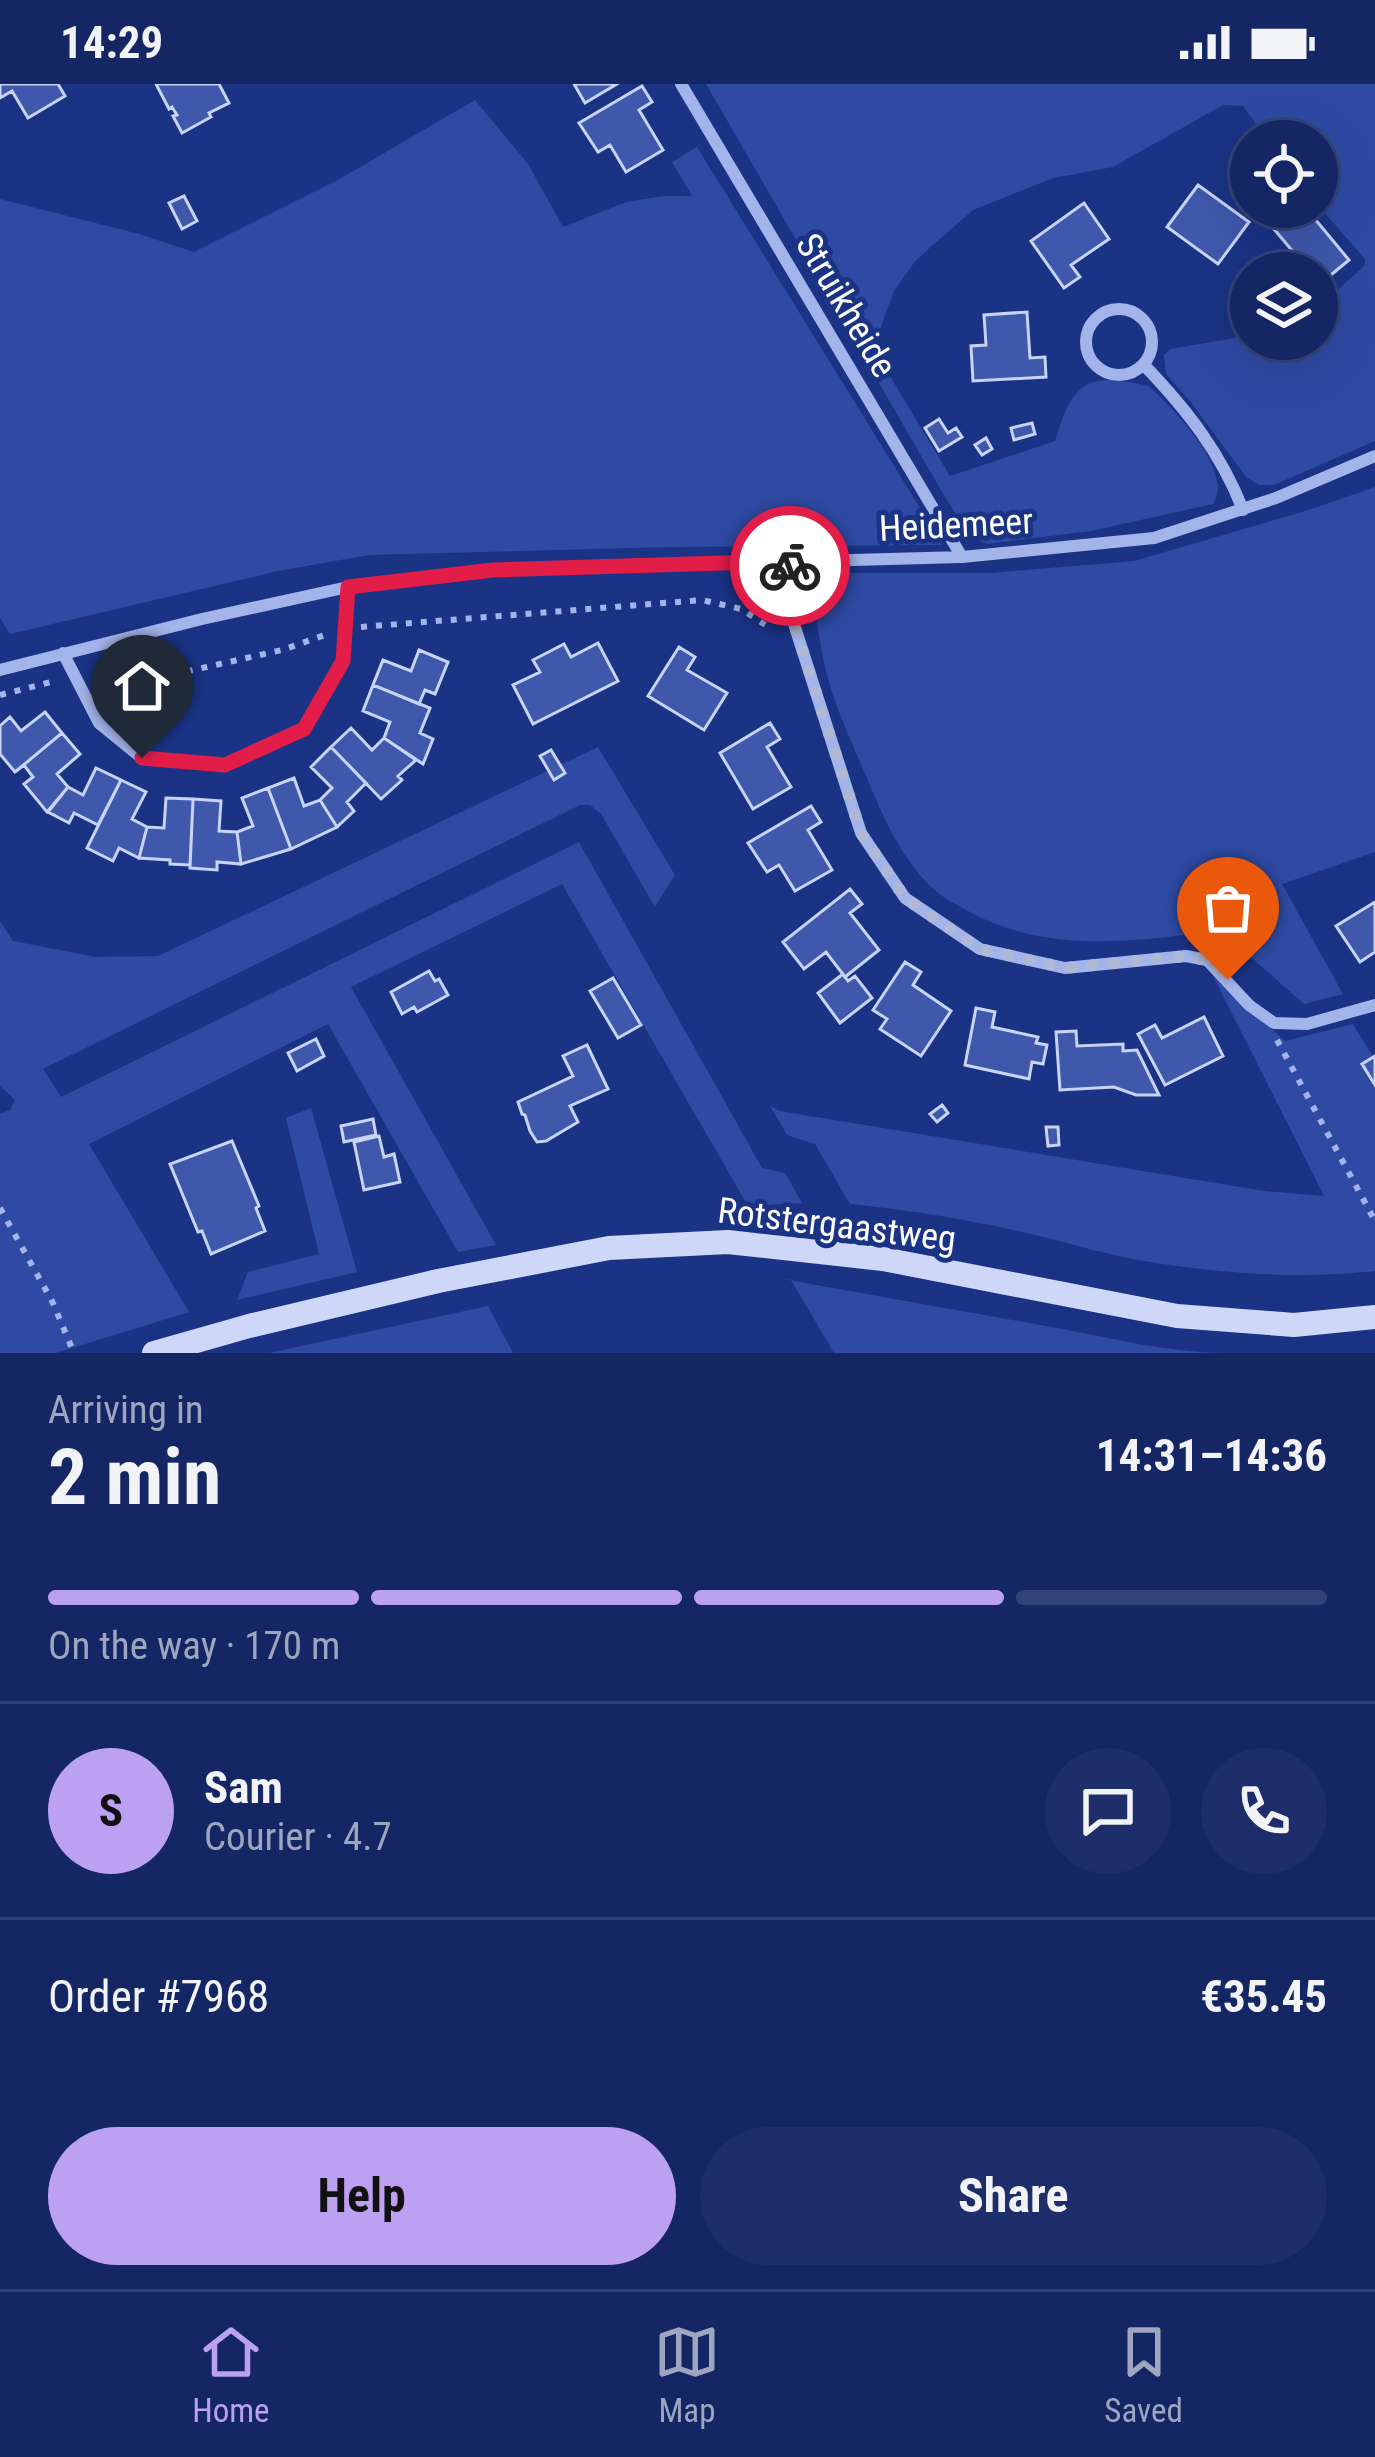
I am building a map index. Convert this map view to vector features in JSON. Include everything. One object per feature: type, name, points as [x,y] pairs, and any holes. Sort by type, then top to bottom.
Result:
[{"type":"street","name":"Struikheide","points":[[681,84],[962,557]]},
{"type":"street","points":[[1119,308],[1141,316],[1152,336],[1144,366],[1119,375],[1098,368],[1091,360],[1085,341],[1099,314],[1119,308]]},
{"type":"street","points":[[1144,366],[1204,434],[1244,510]]},
{"type":"street","name":"Heidemeer","points":[[0,670],[348,587],[493,570],[962,557],[1154,538],[1244,510],[1375,456]]},
{"type":"street","points":[[790,561],[794,624],[861,833],[905,898],[980,949],[1065,968],[1186,956],[1207,960],[1249,1005],[1274,1023],[1307,1024],[1375,1005]]},
{"type":"street","points":[[63,653],[100,723],[142,758],[225,765],[304,729],[343,661],[348,587]]},
{"type":"street","name":"Rotstergaastweg","points":[[154,1353],[481,1272],[609,1248],[728,1242],[883,1259],[1177,1316],[1294,1325],[1375,1317]]},
{"type":"path","points":[[0,695],[75,676],[180,673],[282,650],[345,628],[702,600],[741,609],[767,626],[794,624]]},
{"type":"path","points":[[1274,1023],[1278,1047],[1375,1221]]},
{"type":"path","points":[[0,1208],[52,1300],[74,1353]]},
{"type":"shaded area","points":[[706,84],[1375,84],[1375,441],[1274,485],[1259,485],[1246,477],[1166,374],[1164,355],[1171,349],[1230,339],[1230,360],[1338,360],[1338,290],[1365,265],[1338,228],[1338,120],[1253,120],[1243,106],[1223,105],[1113,167],[1053,178],[973,210],[916,260],[894,291],[873,348],[950,476],[1055,441],[1076,394],[1096,381],[1110,380],[1149,386],[1172,409],[1216,474],[1213,504],[1091,531],[986,544],[964,526]]},
{"type":"shaded area","points":[[475,100],[528,164],[563,227],[626,202],[692,196],[672,162],[697,147],[943,545],[369,555],[278,571],[10,634],[0,618],[0,199],[194,252],[338,180]]},
{"type":"shaded area","points":[[1375,487],[1375,852],[1282,884],[1343,994],[1304,1004],[1220,930],[1124,941],[1028,934],[968,911],[925,880],[887,823],[837,706],[823,655],[811,573],[989,573],[1134,561]]},
{"type":"shaded area","points":[[598,747],[675,875],[655,907],[601,814],[590,805],[580,805],[43,1069],[61,1097],[579,842],[762,1168],[785,1173],[802,1203],[748,1206],[562,884],[351,987],[496,1245],[458,1252],[328,1024],[89,1144],[189,1312],[56,1353],[0,1353],[0,1114],[10,1110],[15,1100],[0,1086],[0,921],[13,941],[96,957],[158,956]]},
{"type":"shaded area","points":[[1213,976],[1285,1041],[1353,1024],[1375,1060],[1375,1271],[1286,1275],[1197,1268],[1123,1257],[979,1223],[850,1204],[815,1144],[787,1135],[770,1106],[1264,1191],[1324,1196]]},
{"type":"shaded area","points":[[311,1108],[357,1272],[237,1300],[248,1272],[319,1254],[286,1118]]},
{"type":"shaded area","points":[[791,1281],[1139,1344],[1221,1353],[834,1353]]},
{"type":"shaded area","points":[[488,1306],[513,1353],[269,1353]]},
{"type":"building","points":[[0,84],[58,84],[65,96],[28,118],[12,91],[0,98]]},
{"type":"building","points":[[156,84],[219,84],[229,103],[182,133],[173,116],[177,115]]},
{"type":"building","points":[[574,84],[617,84],[585,103]]},
{"type":"building","points":[[642,86],[652,102],[639,110],[663,150],[626,172],[610,145],[598,152],[579,123]]},
{"type":"building","points":[[1198,185],[1230,208],[1230,228],[1245,228],[1218,264],[1167,227]]},
{"type":"building","points":[[184,196],[197,221],[182,229],[169,203]]},
{"type":"building","points":[[1084,203],[1109,239],[1071,265],[1080,277],[1064,288],[1031,241]]},
{"type":"building","points":[[1273,228],[1322,228],[1349,260],[1338,269],[1338,252],[1293,252]]},
{"type":"building","points":[[1027,312],[1030,358],[1045,357],[1046,377],[973,381],[971,346],[986,345],[984,315]]},
{"type":"building","points":[[939,419],[948,433],[956,428],[962,437],[939,451],[925,428]]},
{"type":"building","points":[[1032,423],[1035,434],[1014,440],[1011,428]]},
{"type":"building","points":[[986,438],[992,449],[982,455],[975,445]]},
{"type":"building","points":[[598,643],[618,681],[533,724],[513,685],[540,672],[533,660],[564,644],[571,657]]},
{"type":"building","points":[[679,647],[695,657],[687,670],[727,693],[704,730],[648,696]]},
{"type":"building","points":[[419,650],[448,662],[435,694],[425,690],[419,704],[373,685],[383,660],[411,671]]},
{"type":"building","points":[[373,685],[430,708],[420,733],[433,739],[423,764],[384,738],[390,722],[363,711]]},
{"type":"building","points":[[45,712],[62,733],[15,772],[0,754],[0,726],[10,717],[21,731]]},
{"type":"building","points":[[770,723],[780,739],[767,747],[791,787],[753,809],[720,753]]},
{"type":"building","points":[[351,728],[372,750],[384,738],[416,760],[381,799],[331,747]]},
{"type":"building","points":[[62,733],[80,754],[57,774],[68,787],[47,812],[24,784],[33,777],[24,765],[15,772]]},
{"type":"building","points":[[331,747],[366,783],[347,802],[354,811],[337,827],[320,800],[332,788],[311,767]]},
{"type":"building","points":[[551,750],[565,773],[554,780],[540,756]]},
{"type":"building","points":[[96,768],[121,780],[98,825],[74,813],[69,823],[48,812],[68,787],[83,795]]},
{"type":"building","points":[[294,778],[304,806],[320,800],[337,827],[291,849],[268,788]]},
{"type":"building","points":[[121,780],[146,792],[132,819],[147,827],[139,858],[119,848],[113,861],[87,848]]},
{"type":"building","points":[[268,788],[291,849],[241,864],[237,832],[253,826],[242,798]]},
{"type":"building","points":[[166,798],[193,799],[190,865],[139,858],[147,827],[164,828]]},
{"type":"building","points":[[193,799],[221,801],[219,831],[237,832],[241,864],[217,862],[217,870],[190,868]]},
{"type":"building","points":[[811,806],[821,822],[808,830],[832,870],[795,891],[779,865],[767,872],[748,843]]},
{"type":"building","points":[[850,889],[862,904],[850,913],[879,950],[845,977],[826,952],[804,969],[783,942]]},
{"type":"building","points":[[1375,902],[1375,952],[1360,962],[1336,926]]},
{"type":"building","points":[[905,962],[921,972],[913,985],[951,1011],[921,1056],[880,1029],[887,1019],[873,1010]]},
{"type":"building","points":[[429,971],[448,995],[417,1012],[414,1007],[402,1014],[391,992]]},
{"type":"building","points":[[843,974],[848,981],[855,976],[872,998],[840,1023],[818,993]]},
{"type":"building","points":[[613,978],[641,1025],[618,1038],[590,991]]},
{"type":"building","points":[[976,1008],[995,1012],[992,1027],[1038,1037],[1036,1043],[1047,1045],[1043,1064],[1032,1062],[1029,1079],[965,1065]]},
{"type":"building","points":[[1204,1017],[1223,1056],[1165,1085],[1138,1034],[1155,1025],[1162,1038]]},
{"type":"building","points":[[1076,1031],[1077,1046],[1123,1044],[1123,1051],[1137,1050],[1159,1095],[1136,1095],[1114,1087],[1060,1090],[1056,1032]]},
{"type":"building","points":[[316,1039],[324,1056],[297,1071],[288,1053]]},
{"type":"building","points":[[587,1045],[608,1089],[570,1106],[578,1122],[537,1142],[518,1102],[573,1076],[563,1056]]},
{"type":"building","points":[[1375,1056],[1375,1085],[1362,1064]]},
{"type":"building","points":[[942,1105],[948,1113],[937,1122],[930,1114]]},
{"type":"building","points":[[373,1119],[376,1135],[344,1142],[341,1126]]},
{"type":"building","points":[[1046,1127],[1058,1127],[1059,1145],[1048,1146]]},
{"type":"building","points":[[379,1136],[384,1157],[394,1154],[400,1182],[364,1190],[354,1142]]},
{"type":"building","points":[[232,1141],[265,1231],[211,1254],[170,1164]]},
{"type":"way so far","points":[[790,566],[794,624],[861,833],[905,898],[980,949],[1065,968],[1186,956],[1207,960],[1228,980]]},
{"type":"route","points":[[142,758],[225,765],[304,729],[343,661],[348,587],[493,570],[790,561],[790,566]]}]
